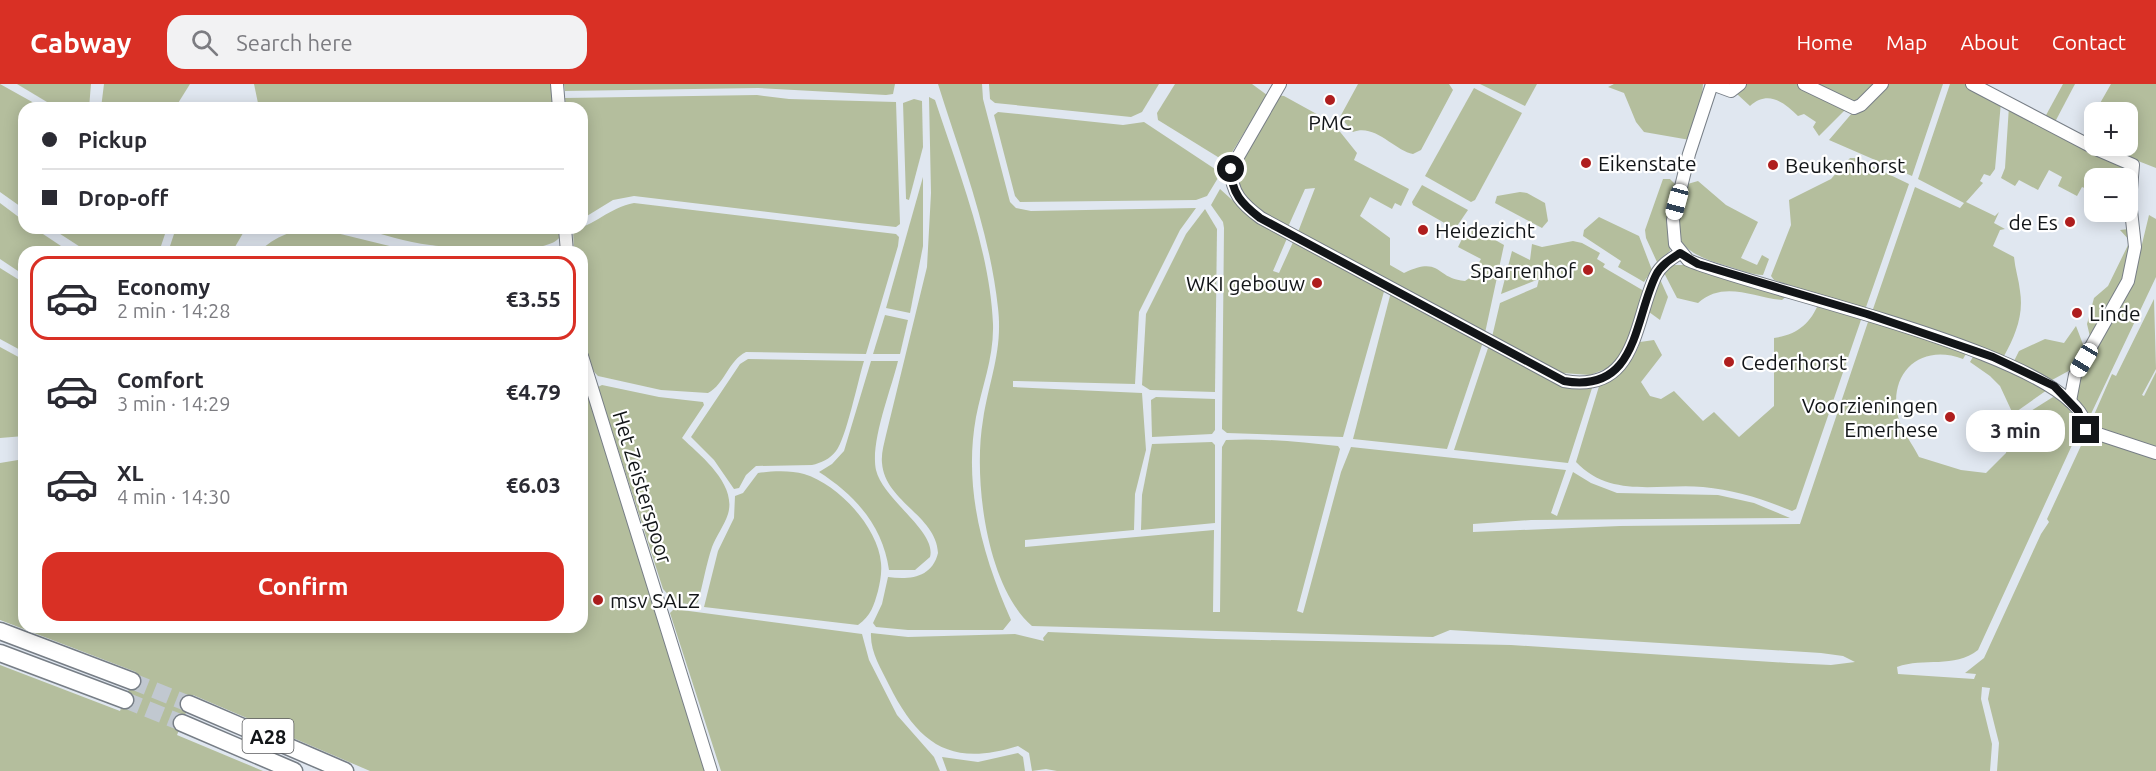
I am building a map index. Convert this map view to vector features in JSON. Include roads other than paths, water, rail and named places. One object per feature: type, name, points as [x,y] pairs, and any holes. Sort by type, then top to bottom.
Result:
[{"type":"highway","points":[[0,632],[132,681]]},
{"type":"highway","points":[[0,653],[125,700]]},
{"type":"highway","name":"A28","points":[[189,704],[345,771]]},
{"type":"highway","name":"A28","points":[[182,723],[294,771]]},
{"type":"street","points":[[557,84],[558,102]]},
{"type":"street","points":[[1280,84],[1231,169],[1235,194],[1245,206],[1260,218],[1564,381],[1576,383],[1599,379],[1621,364],[1637,336],[1656,276],[1667,262],[1680,253]]},
{"type":"street","points":[[1740,84],[1731,91],[1712,84],[1689,154],[1672,220],[1672,234],[1680,253],[1698,264],[1867,314],[1993,357],[2054,386],[2070,401],[2084,421],[2086,430],[2156,453]]},
{"type":"street","points":[[1804,84],[1854,108],[1862,105],[1882,84]]},
{"type":"street","points":[[1972,84],[2076,139],[2133,165],[2130,201],[2136,247],[2128,281],[2075,375],[2070,401]]},
{"type":"street","name":"Het Zeisterspoor","points":[[588,375],[711,771]]},
{"type":"street","points":[[2054,386],[2075,375]]},
{"type":"tunnel","points":[[132,681],[189,704]]},
{"type":"tunnel","points":[[125,700],[182,723]]},
{"type":"place","name":"PMC","points":[[1330,100]]},
{"type":"place","name":"Eikenstate","points":[[1586,163]]},
{"type":"place","name":"Beukenhorst","points":[[1773,165]]},
{"type":"place","name":"de Es","points":[[2070,222]]},
{"type":"place","name":"Heidezicht","points":[[1423,230]]},
{"type":"place","name":"Sparrenhof","points":[[1588,270]]},
{"type":"place","name":"WKI gebouw","points":[[1317,283]]},
{"type":"place","name":"Linde","points":[[2077,313]]},
{"type":"place","name":"Cederhorst","points":[[1729,362]]},
{"type":"place","name":"Voorzieningen Emerhese","points":[[1950,417]]},
{"type":"place","name":"msv SALZ","points":[[598,600]]}]
